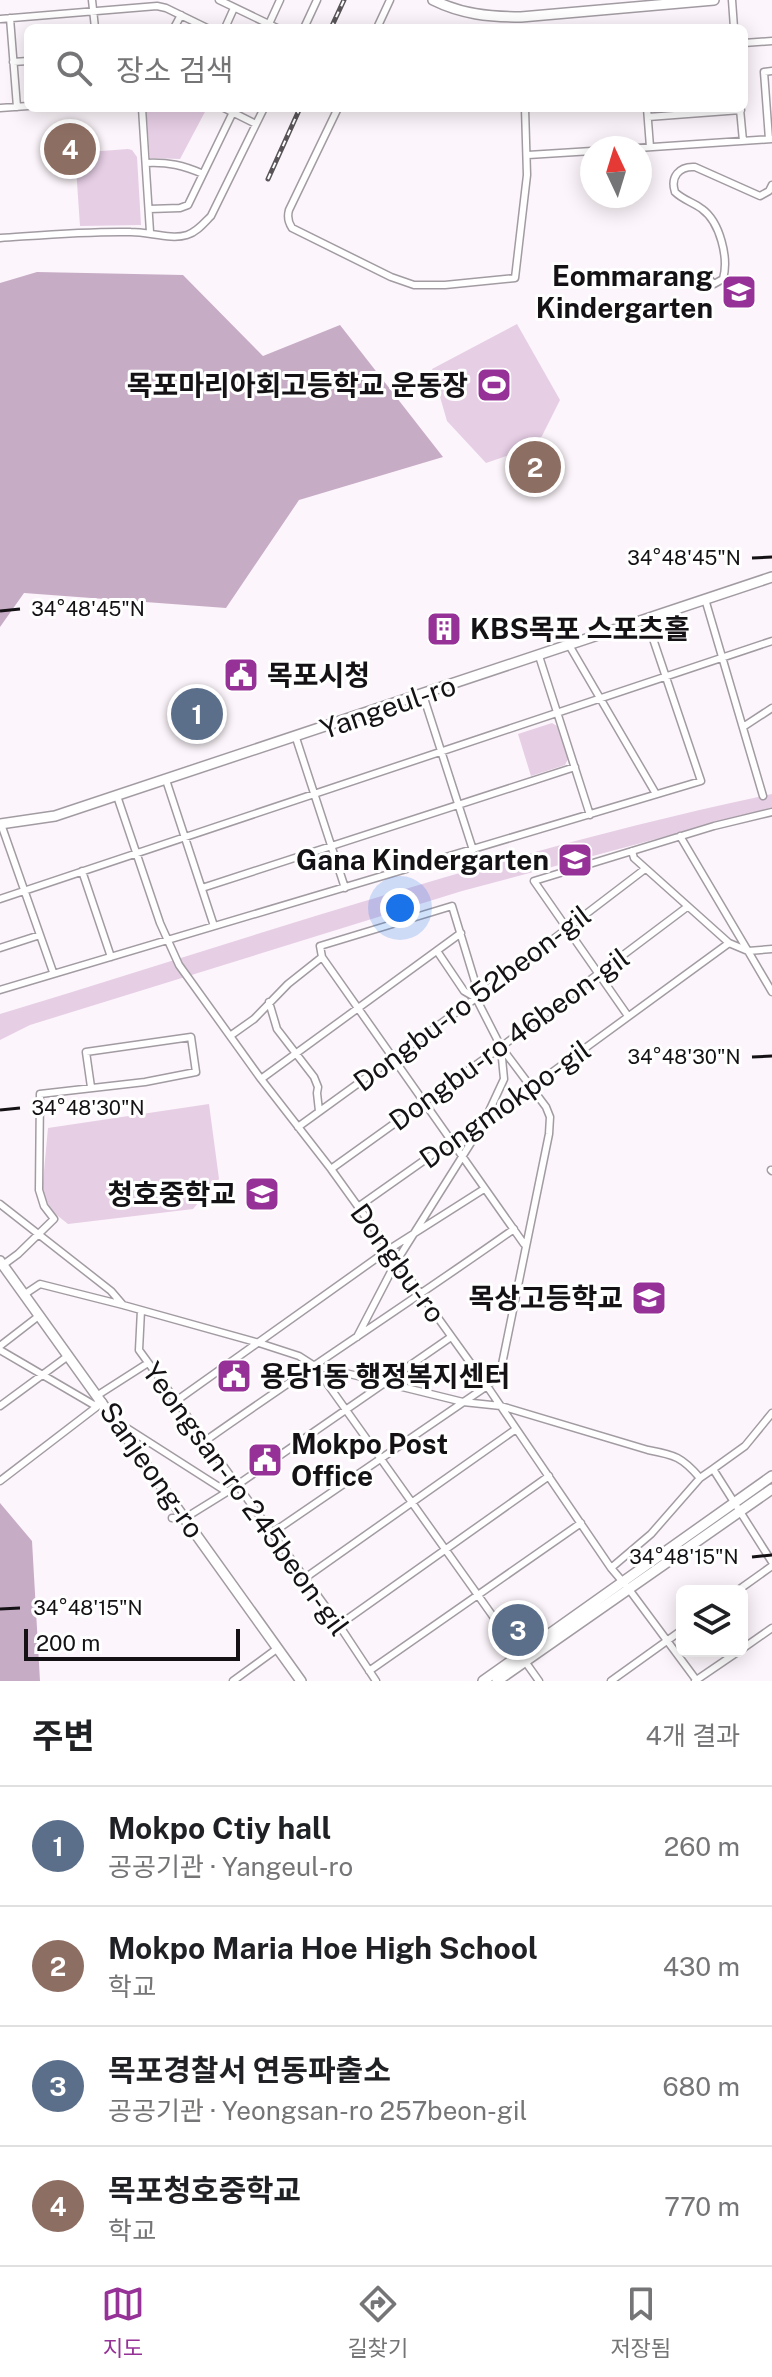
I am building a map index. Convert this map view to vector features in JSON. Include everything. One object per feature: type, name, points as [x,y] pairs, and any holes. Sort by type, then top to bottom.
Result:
[{"type":"street","points":[[92,0],[94,24]]},
{"type":"street","points":[[219,0],[269,24],[280,0]]},
{"type":"street","points":[[306,24],[317,0]]},
{"type":"street","points":[[379,24],[390,0]]},
{"type":"street","points":[[433,0],[461,12],[496,17],[714,0]]},
{"type":"street","points":[[732,0],[734,24]]},
{"type":"street","points":[[0,19],[157,6],[199,24]]},
{"type":"street","points":[[227,24],[234,8]]},
{"type":"street","points":[[176,24],[181,15]]},
{"type":"street","points":[[521,17],[521,24]]},
{"type":"street","points":[[10,18],[17,107]]},
{"type":"street","points":[[748,43],[772,41]]},
{"type":"street","points":[[13,62],[24,61]]},
{"type":"street","points":[[652,147],[770,139],[764,72],[772,71]]},
{"type":"street","points":[[0,108],[24,106]]},
{"type":"street","points":[[142,112],[150,232]]},
{"type":"street","points":[[149,209],[188,205],[233,112]]},
{"type":"street","points":[[237,112],[256,124]]},
{"type":"street","points":[[0,238],[94,231],[150,232],[166,237],[187,235],[200,228],[211,216],[262,112]]},
{"type":"street","points":[[336,112],[289,210],[290,225],[377,270],[414,285],[515,278],[528,155],[525,112]]},
{"type":"street","points":[[647,112],[649,136]]},
{"type":"street","points":[[648,117],[677,112]]},
{"type":"street","points":[[740,112],[743,141]]},
{"type":"street","points":[[528,155],[580,152]]},
{"type":"street","points":[[146,163],[182,164],[203,174]]},
{"type":"street","points":[[705,275],[714,284],[723,279],[725,262],[721,243],[708,215],[675,192],[675,176],[687,167],[695,167],[760,196],[772,185]]},
{"type":"street","name":"Yangeul-ro","points":[[0,824],[55,816],[772,577]]},
{"type":"street","points":[[705,599],[763,796]]},
{"type":"street","points":[[0,990],[701,781],[646,618]]},
{"type":"street","points":[[0,899],[772,641]]},
{"type":"street","points":[[569,645],[656,794]]},
{"type":"street","points":[[539,656],[590,815]]},
{"type":"street","points":[[423,695],[473,850]]},
{"type":"street","points":[[743,727],[772,708]]},
{"type":"street","points":[[296,738],[345,888]]},
{"type":"street","points":[[202,888],[575,767]]},
{"type":"street","points":[[166,780],[214,926]]},
{"type":"street","name":"Dongbu-ro","points":[[117,796],[166,940],[179,965],[331,1169],[487,1386],[611,1568],[696,1681]]},
{"type":"street","points":[[628,1016],[534,881],[734,820],[772,812]]},
{"type":"street","points":[[0,824],[53,972]]},
{"type":"street","points":[[680,836],[772,992]]},
{"type":"street","points":[[632,851],[634,858],[645,869],[729,943],[748,951],[772,949]]},
{"type":"street","name":"Dongbu-ro 52beon-gil","points":[[298,1127],[476,998],[645,869]]},
{"type":"street","points":[[82,871],[111,957]]},
{"type":"street","points":[[272,1533],[487,1386],[500,1374],[550,1128],[548,1111],[501,1047],[476,998],[476,985],[452,906],[320,946],[322,957],[525,1244]]},
{"type":"street","name":"Dongbu-ro 46beon-gil","points":[[331,1169],[501,1047],[687,907]]},
{"type":"street","points":[[261,1079],[461,933]]},
{"type":"street","points":[[0,948],[40,935]]},
{"type":"street","name":"Dongmokpo-gil","points":[[358,1207],[532,1088],[729,943]]},
{"type":"street","points":[[437,951],[464,991],[476,998]]},
{"type":"street","points":[[230,1036],[254,1019],[269,1002],[322,957]]},
{"type":"street","points":[[269,1002],[277,1029],[314,1077],[318,1087],[319,1111]]},
{"type":"street","points":[[2,1263],[54,1219],[44,1206],[39,1190],[40,1094],[145,1082],[196,1072],[191,1037],[86,1052],[91,1087]]},
{"type":"street","points":[[357,1337],[396,1262],[484,1122],[504,1079],[501,1047]]},
{"type":"street","points":[[176,1401],[388,1250],[484,1189]]},
{"type":"street","points":[[0,1204],[111,1291],[123,1305]]},
{"type":"street","points":[[205,1441],[514,1229]]},
{"type":"street","name":"Sanjeong-ro","points":[[2,1263],[301,1681]]},
{"type":"street","points":[[25,1294],[40,1284],[259,1343],[299,1356],[313,1365],[463,1402],[501,1406],[648,1450],[673,1454],[689,1465],[700,1478]]},
{"type":"street","name":"Yeongsan-ro 245beon-gil","points":[[141,1310],[139,1350],[339,1625],[376,1681]]},
{"type":"street","points":[[40,1315],[0,1348],[94,1405],[101,1399]]},
{"type":"street","points":[[172,1518],[185,1518],[227,1492],[451,1337]]},
{"type":"street","points":[[0,1406],[69,1355]]},
{"type":"street","points":[[0,1481],[148,1363]]},
{"type":"street","points":[[313,1365],[539,1681]]},
{"type":"street","points":[[611,1568],[651,1534],[700,1478],[745,1446],[772,1413]]},
{"type":"street","points":[[118,1422],[227,1492]]},
{"type":"street","points":[[305,1578],[516,1429]]},
{"type":"street","points":[[713,1469],[772,1564],[745,1585]]},
{"type":"street","points":[[339,1625],[549,1476]]},
{"type":"street","points":[[483,1681],[522,1658],[737,1507],[772,1476]]},
{"type":"street","points":[[737,1507],[772,1489]]},
{"type":"street","points":[[369,1671],[581,1523]]},
{"type":"street","points":[[748,1644],[772,1628]]},
{"type":"street","points":[[611,1681],[676,1634]]},
{"type":"street","points":[[233,1681],[278,1648]]},
{"type":"street","points":[[696,1681],[730,1657]]},
{"type":"street","points":[[497,1681],[522,1658]]},
{"type":"shaded area","points":[[146,112],[205,112],[180,159],[150,158]]},
{"type":"shaded area","points":[[128,149],[137,157],[141,225],[80,226],[75,153]]},
{"type":"shaded area","points":[[37,272],[183,275],[263,356],[340,325],[443,457],[299,500],[226,608],[24,593],[0,627],[0,283]]},
{"type":"shaded area","name":"목포마리아회고등학교 운동장","points":[[517,324],[560,400],[533,447],[486,463],[447,421],[432,369]]},
{"type":"shaded area","points":[[552,723],[557,726],[568,759],[565,765],[531,776],[518,734]]},
{"type":"shaded area","points":[[772,794],[772,810],[462,891],[30,1025],[0,1040],[0,1014],[480,867],[674,816]]},
{"type":"shaded area","points":[[209,1104],[219,1179],[193,1209],[68,1224],[53,1212],[42,1193],[48,1128]]},
{"type":"shaded area","points":[[0,1503],[32,1541],[40,1681],[0,1681]]},
{"type":"railway","points":[[333,24],[344,0]]},
{"type":"railway","points":[[268,179],[298,112]]},
{"type":"place","name":"목포청호중학교","points":[[70,149]]},
{"type":"place","name":"Eommarang Kindergarten","points":[[739,292]]},
{"type":"place","name":"목포마리아회고등학교 운동장","points":[[494,385]]},
{"type":"place","name":"Mokpo Maria Hoe High School","points":[[535,467]]},
{"type":"place","name":"KBS목포 스포츠홀","points":[[444,629]]},
{"type":"place","name":"목포시청","points":[[241,675]]},
{"type":"place","name":"Mokpo Ctiy hall","points":[[197,714]]},
{"type":"place","name":"Gana Kindergarten","points":[[575,860]]},
{"type":"place","name":"청호중학교","points":[[262,1194]]},
{"type":"place","name":"목상고등학교","points":[[649,1298]]},
{"type":"place","name":"용당1동 행정복지센터","points":[[234,1376]]},
{"type":"place","name":"Mokpo Post Office","points":[[265,1460]]},
{"type":"place","name":"목포경찰서 연동파출소","points":[[518,1630]]}]
